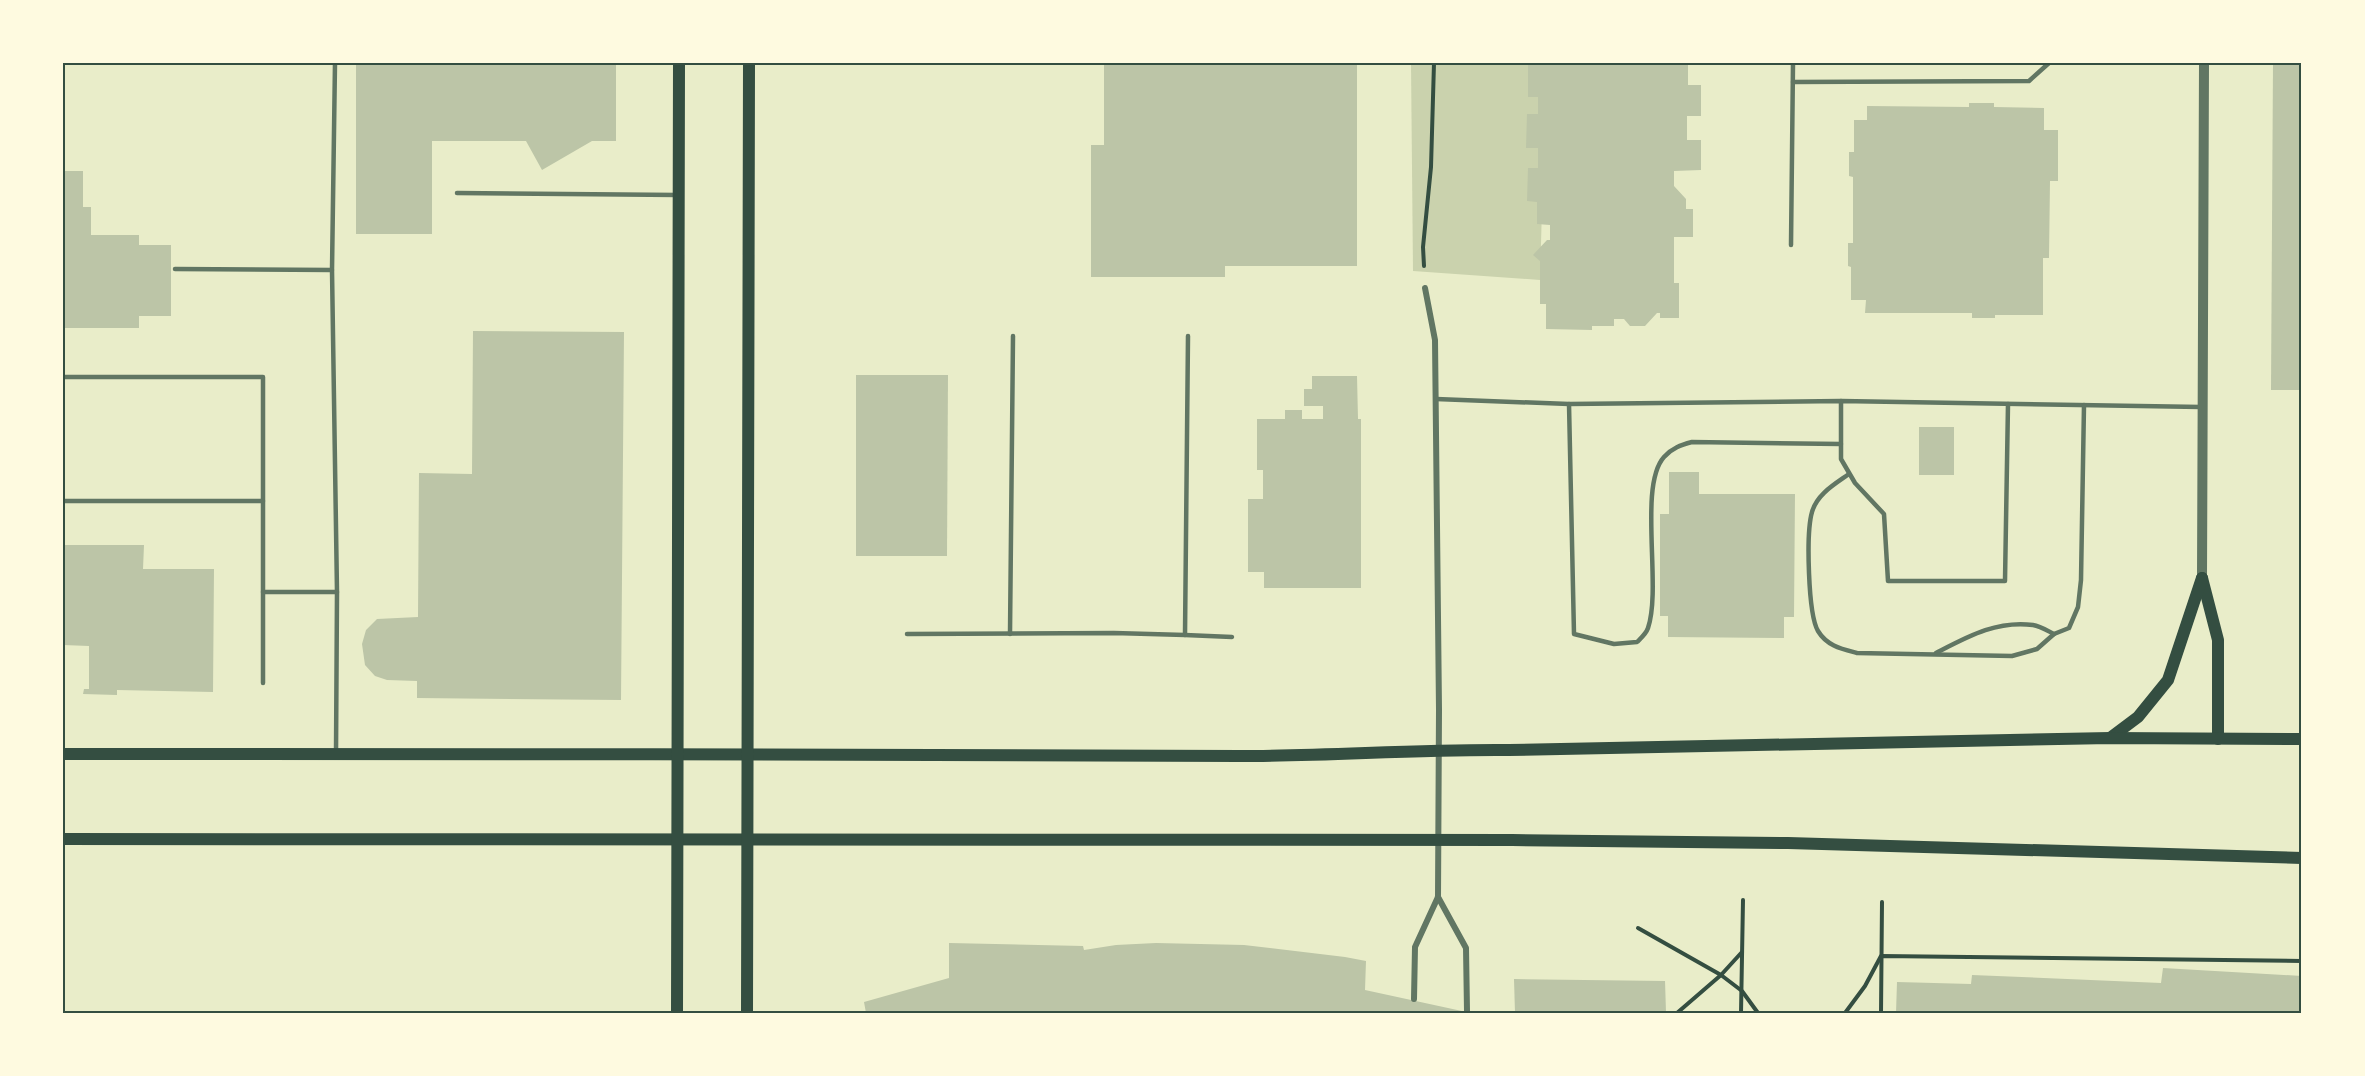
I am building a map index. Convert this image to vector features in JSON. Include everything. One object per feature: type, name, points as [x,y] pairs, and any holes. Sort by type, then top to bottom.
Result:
[{"type":"main road","points":[[678,1013],[679,63]]},
{"type":"main road","points":[[747,1013],[749,63]]},
{"type":"main road","points":[[2110,738],[2138,717],[2168,680],[2202,578]]},
{"type":"main road","points":[[2202,578],[2218,640],[2218,739]]},
{"type":"main road","points":[[63,754],[747,753],[1258,756],[1439,749],[1509,750],[2110,738],[2302,739]]},
{"type":"main road","points":[[63,839],[1438,840],[1788,843],[2302,858]]},
{"type":"street","points":[[2202,578],[2204,63]]},
{"type":"street","points":[[1414,999],[1414,947],[1437,897],[1438,840],[1436,340],[1425,288]]},
{"type":"street","points":[[1437,897],[1466,948],[1467,1011]]},
{"type":"lane","points":[[335,63],[332,270],[337,592],[336,754]]},
{"type":"lane","points":[[1791,245],[1793,63]]},
{"type":"lane","points":[[1793,82],[2029,81],[2049,63]]},
{"type":"lane","points":[[457,193],[678,195]]},
{"type":"lane","points":[[175,269],[332,270]]},
{"type":"lane","points":[[1010,634],[1014,336]]},
{"type":"lane","points":[[1185,635],[1188,336]]},
{"type":"lane","points":[[63,377],[263,377],[263,683]]},
{"type":"lane","points":[[1436,399],[1569,404],[1841,400],[2204,407]]},
{"type":"lane","points":[[1841,400],[1841,459],[1855,483],[1884,514],[1888,581],[2005,581],[2008,404]]},
{"type":"lane","points":[[1569,404],[1574,634],[1614,644],[1637,642],[1647,631],[1652,610],[1653,491],[1656,470],[1664,457],[1676,447],[1692,442],[1841,444]]},
{"type":"lane","points":[[1850,474],[1822,494],[1812,512],[1809,556],[1810,603],[1819,633],[1833,646],[1857,653],[2012,656],[2037,649],[2054,634],[2069,627],[2078,607],[2081,580],[2084,405]]},
{"type":"lane","points":[[63,501],[263,501]]},
{"type":"lane","points":[[263,592],[337,592]]},
{"type":"lane","points":[[1935,653],[1971,635],[2001,625],[2035,625],[2054,634]]},
{"type":"lane","points":[[907,634],[1114,633],[1232,637]]},
{"type":"path","points":[[1425,288],[1423,247],[1431,167],[1434,63]]},
{"type":"path","points":[[1741,1013],[1743,900]]},
{"type":"path","points":[[1881,1013],[1882,902]]},
{"type":"path","points":[[1638,928],[1721,975],[1742,991],[1758,1013]]},
{"type":"path","points":[[1677,1013],[1721,975],[1742,952]]},
{"type":"path","points":[[1881,956],[2302,961]]},
{"type":"path","points":[[1845,1013],[1865,986],[1881,956]]},
{"type":"green space","points":[[1411,63],[1546,63],[1540,280],[1413,271]]},
{"type":"building","points":[[356,63],[616,63],[616,141],[592,141],[542,170],[526,141],[432,141],[432,234],[356,234]]},
{"type":"building","points":[[1104,63],[1357,63],[1357,266],[1225,266],[1225,277],[1091,277],[1091,145],[1104,145]]},
{"type":"building","points":[[1528,63],[1688,63],[1688,85],[1701,85],[1701,116],[1687,116],[1687,140],[1701,140],[1701,170],[1674,171],[1674,186],[1686,199],[1686,209],[1693,209],[1693,237],[1674,237],[1674,283],[1679,283],[1679,318],[1660,318],[1660,313],[1657,313],[1645,326],[1630,326],[1624,319],[1614,319],[1614,326],[1592,326],[1592,330],[1546,329],[1546,304],[1540,304],[1540,261],[1533,255],[1547,240],[1550,240],[1550,225],[1537,224],[1537,202],[1527,201],[1528,168],[1538,168],[1538,148],[1526,148],[1527,114],[1538,114],[1538,97],[1528,97]]},
{"type":"building","points":[[2273,63],[2302,63],[2302,390],[2271,390]]},
{"type":"building","points":[[1969,103],[1994,103],[1994,107],[2044,108],[2044,130],[2058,130],[2058,181],[2050,181],[2049,258],[2043,258],[2043,315],[1995,315],[1995,318],[1972,318],[1972,313],[1865,313],[1866,300],[1851,300],[1851,267],[1848,266],[1848,243],[1853,243],[1853,177],[1849,176],[1849,152],[1854,152],[1854,120],[1867,120],[1867,106],[1969,107]]},
{"type":"building","points":[[63,171],[83,171],[83,207],[91,207],[91,235],[139,235],[139,245],[171,245],[171,316],[139,316],[139,328],[63,328]]},
{"type":"building","points":[[473,331],[624,332],[621,700],[417,698],[417,681],[387,680],[375,676],[365,665],[362,644],[366,630],[377,619],[418,617],[419,473],[472,474]]},
{"type":"building","points":[[856,375],[948,375],[947,556],[856,556]]},
{"type":"building","points":[[1312,376],[1357,376],[1358,419],[1361,419],[1361,588],[1264,588],[1264,572],[1248,572],[1248,499],[1263,499],[1263,470],[1257,470],[1257,419],[1285,419],[1285,410],[1302,410],[1302,419],[1323,419],[1323,406],[1304,406],[1304,389],[1312,389]]},
{"type":"building","points":[[1919,427],[1954,427],[1954,475],[1919,475]]},
{"type":"building","points":[[1669,472],[1699,472],[1699,494],[1795,494],[1794,617],[1784,617],[1784,638],[1668,637],[1668,616],[1660,616],[1660,514],[1669,514]]},
{"type":"building","points":[[63,545],[144,545],[143,569],[214,569],[213,692],[117,690],[117,695],[83,694],[84,689],[89,689],[89,646],[63,645]]},
{"type":"building","points":[[949,943],[1083,946],[1084,950],[1116,945],[1156,943],[1244,945],[1345,957],[1366,961],[1365,990],[1471,1013],[866,1013],[864,1002],[949,978]]},
{"type":"building","points":[[2163,968],[2302,976],[2302,1013],[1896,1013],[1897,982],[1971,984],[1972,975],[2161,983]]},
{"type":"building","points":[[1514,979],[1665,981],[1666,1013],[1515,1013]]}]
